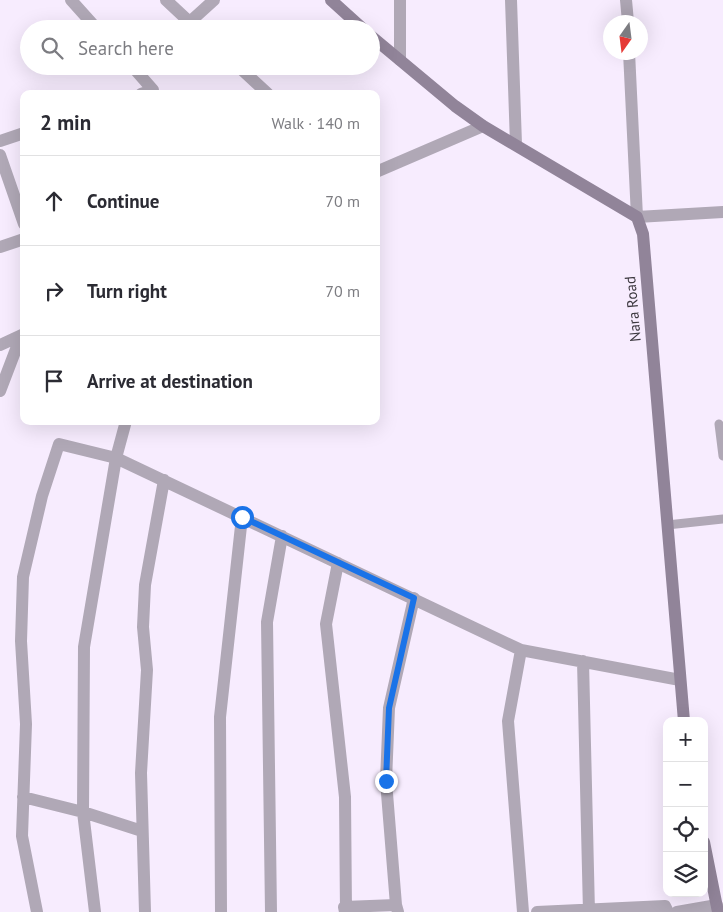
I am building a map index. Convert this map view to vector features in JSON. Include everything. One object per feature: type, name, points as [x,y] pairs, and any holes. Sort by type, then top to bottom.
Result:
[{"type":"main road","points":[[331,0],[354,20]]},
{"type":"main road","points":[[380,43],[455,106],[483,126],[637,217]]},
{"type":"main road","name":"Nara Road","points":[[637,217],[643,234],[684,717]]},
{"type":"main road","points":[[706,852],[717,908]]},
{"type":"street","points":[[70,0],[89,20]]},
{"type":"street","points":[[166,0],[184,20]]},
{"type":"street","points":[[196,20],[214,0]]},
{"type":"street","points":[[400,0],[400,60]]},
{"type":"street","points":[[511,0],[516,144]]},
{"type":"street","points":[[626,0],[627,15]]},
{"type":"street","points":[[629,60],[637,217],[723,212]]},
{"type":"street","points":[[142,75],[149,90]]},
{"type":"street","points":[[248,75],[264,90]]},
{"type":"street","points":[[380,170],[483,126]]},
{"type":"street","points":[[0,140],[20,134]]},
{"type":"street","points":[[0,155],[20,212]]},
{"type":"street","points":[[0,246],[20,240]]},
{"type":"street","points":[[0,345],[20,336]]},
{"type":"street","points":[[0,391],[20,340]]},
{"type":"street","points":[[94,912],[83,812],[84,647],[116,458],[125,425]]},
{"type":"street","points":[[36,912],[22,836],[26,724],[21,641],[23,577],[42,496],[59,444],[116,458],[522,650],[680,680]]},
{"type":"street","points":[[145,912],[141,772],[147,670],[143,627],[145,585],[164,480]]},
{"type":"street","points":[[220,912],[220,717],[242,517]]},
{"type":"street","points":[[271,912],[267,622],[282,536]]},
{"type":"street","points":[[338,562],[326,624],[345,797],[345,910],[397,908],[386,781],[389,708],[414,598]]},
{"type":"street","points":[[522,650],[508,721],[523,912]]},
{"type":"street","points":[[583,662],[588,911]]},
{"type":"street","points":[[23,797],[83,812],[142,831]]},
{"type":"street","points":[[537,912],[665,906],[668,912]]},
{"type":"street","points":[[677,912],[717,908]]},
{"type":"lane","points":[[719,424],[723,456]]},
{"type":"lane","points":[[667,525],[723,519]]},
{"type":"route","points":[[242,517],[414,598],[389,708],[386,781]]}]
